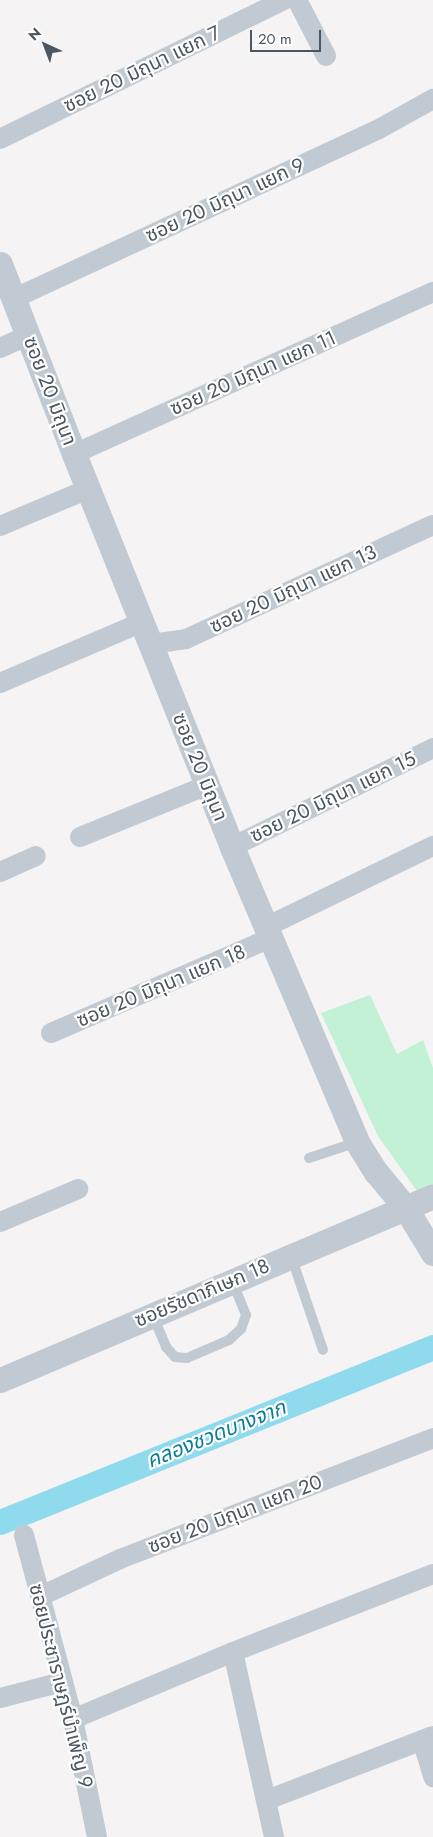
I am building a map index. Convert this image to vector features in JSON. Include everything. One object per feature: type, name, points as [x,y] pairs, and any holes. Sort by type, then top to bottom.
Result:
[{"type":"street","name":"ซอย 20 มิถุนา แยก 7","points":[[0,139],[284,0]]},
{"type":"street","points":[[297,0],[326,56]]},
{"type":"street","name":"ซอย 20 มิถุนา แยก 9","points":[[15,298],[379,129],[433,99]]},
{"type":"street","name":"ซอย 20 มิถุนา","points":[[0,264],[232,847],[357,1142],[376,1172],[404,1207],[433,1253]]},
{"type":"street","name":"ซอย 20 มิถุนา แยก 11","points":[[74,454],[433,292]]},
{"type":"street","points":[[0,348],[29,335]]},
{"type":"street","points":[[0,526],[88,489]]},
{"type":"street","name":"ซอย 20 มิถุนา แยก 13","points":[[0,683],[147,633],[186,639],[433,525]]},
{"type":"street","name":"ซอย 20 มิถุนา แยก 15","points":[[232,847],[433,748]]},
{"type":"street","points":[[80,837],[208,785]]},
{"type":"street","name":"ซอย 20 มิถุนา แยก 18","points":[[51,1033],[269,933],[433,846]]},
{"type":"street","points":[[0,872],[36,856]]},
{"type":"street","points":[[0,1222],[78,1189]]},
{"type":"street","name":"ซอยรัชดาภิเษก 18","points":[[0,1380],[433,1196]]},
{"type":"street","name":"ซอย 20 มิถุนา แยก 20","points":[[40,1596],[120,1559],[433,1438]]},
{"type":"street","name":"ซอยประชาราษฎร์บำเพ็ญ 9","points":[[24,1535],[72,1719],[97,1837]]},
{"type":"street","points":[[72,1719],[233,1652],[433,1574]]},
{"type":"street","points":[[233,1652],[274,1837]]},
{"type":"street","points":[[0,1698],[62,1682]]},
{"type":"street","points":[[266,1800],[428,1738],[433,1777]]},
{"type":"lane","points":[[309,1158],[357,1142]]},
{"type":"lane","points":[[291,1255],[323,1350]]},
{"type":"lane","points":[[152,1315],[166,1347],[175,1357],[187,1358],[220,1344],[229,1340],[241,1329],[246,1315],[232,1280]]},
{"type":"green space","points":[[370,995],[397,1054],[423,1040],[433,1068],[433,1184],[417,1191],[378,1136],[321,1013]]},
{"type":"waterway","name":"คลองชวดบางจาก","points":[[0,1522],[433,1347]]}]
